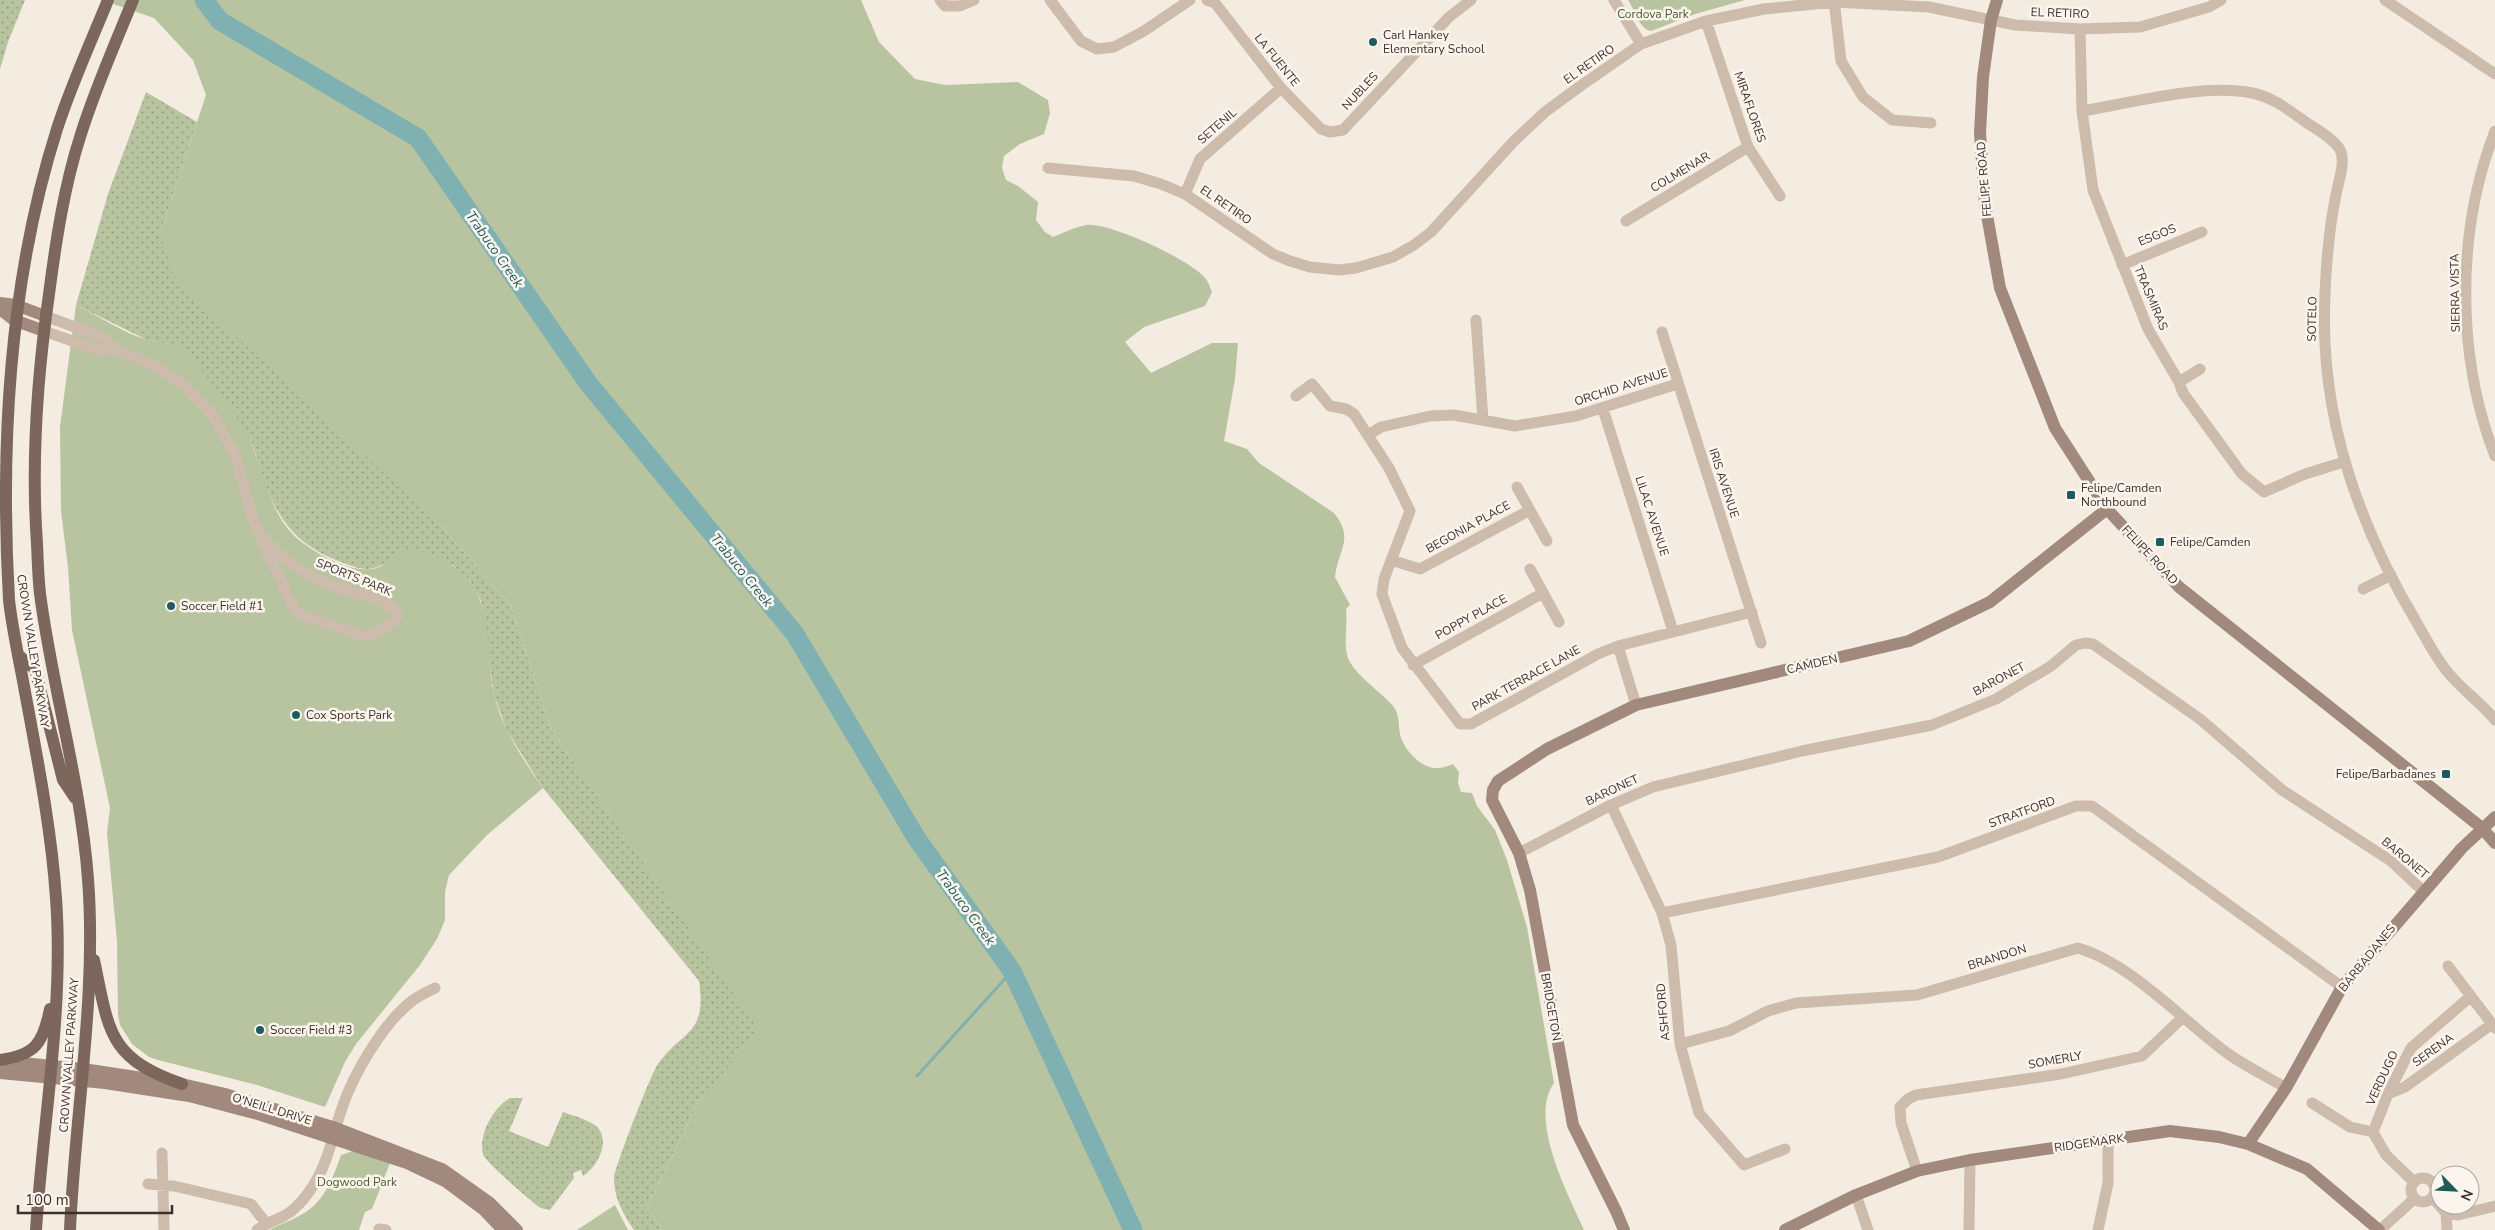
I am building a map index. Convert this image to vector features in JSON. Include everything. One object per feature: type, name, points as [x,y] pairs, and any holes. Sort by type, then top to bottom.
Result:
[{"type":"main road","name":"CROWN VALLEY PARKWAY","points":[[36,1230],[40,1173],[52,1072],[57,972],[56,898],[41,779],[9,603],[2,515],[2,460],[6,386],[16,305],[42,183],[58,127],[108,0]]},
{"type":"main road","name":"CROWN VALLEY PARKWAY","points":[[70,1230],[73,1173],[83,1075],[90,941],[88,879],[78,801],[40,598],[35,518],[34,444],[37,386],[58,230],[80,136],[103,72],[133,0]]},
{"type":"main road","points":[[18,655],[35,669],[63,780],[78,801]]},
{"type":"main road","points":[[90,941],[104,1010],[114,1037],[124,1052],[139,1066],[182,1084]]},
{"type":"main road","points":[[0,1060],[27,1054],[35,1047],[46,1027],[57,972]]},
{"type":"street","points":[[940,0],[945,6],[960,6],[974,0]]},
{"type":"street","points":[[1050,0],[1081,41],[1097,50],[1114,48],[1190,0]]},
{"type":"street","name":"LA FUENTE","points":[[1207,0],[1215,3],[1281,88],[1321,129],[1330,132]]},
{"type":"street","name":"NUBLES","points":[[1330,132],[1343,130],[1449,17],[1470,0]]},
{"type":"street","points":[[1614,0],[1641,44]]},
{"type":"street","name":"FELIPE ROAD","points":[[1997,0],[1991,20],[1983,76],[1980,133],[1985,204],[2000,288],[2055,428],[2107,509],[2180,588],[2482,828],[2495,843]]},
{"type":"street","name":"EL RETIRO","points":[[1048,168],[1134,176],[1186,194],[1273,254],[1303,265],[1339,270],[1393,257],[1414,245],[1431,232],[1514,141],[1545,112],[1641,44],[1706,21],[1764,10],[1834,1],[1929,7],[2015,25],[2080,29],[2140,27],[2209,7],[2221,0]]},
{"type":"street","points":[[2385,0],[2495,74]]},
{"type":"street","points":[[1834,1],[1841,61],[1863,96],[1892,120],[1931,122]]},
{"type":"street","name":"MIRAFLORES","points":[[1706,21],[1748,147],[1780,196]]},
{"type":"street","name":"TRASMIRAS","points":[[2080,29],[2082,111],[2093,190],[2148,329],[2179,382],[2183,393],[2213,437],[2242,474],[2264,492],[2305,474],[2344,462]]},
{"type":"street","name":"SETENIL","points":[[1186,194],[1200,159],[1281,88]]},
{"type":"street","name":"SOTELO","points":[[2082,111],[2216,91],[2253,93],[2281,104],[2338,146],[2343,156],[2329,251],[2325,344],[2334,425],[2344,462],[2357,502],[2409,610],[2450,675],[2495,720]]},
{"type":"street","name":"SIERRA VISTA","points":[[2495,131],[2482,172],[2471,225],[2468,246],[2466,311],[2472,371],[2483,419],[2495,456]]},
{"type":"street","name":"COLMENAR","points":[[1626,221],[1748,147]]},
{"type":"street","name":"ESGOS","points":[[2122,264],[2202,232]]},
{"type":"street","points":[[0,303],[16,305],[45,316]]},
{"type":"street","points":[[0,309],[14,320],[44,331]]},
{"type":"street","name":"SPORTS PARK","points":[[45,316],[102,337],[113,348],[139,357],[164,370],[190,390],[212,414],[235,454],[249,507],[260,535],[292,605],[298,614],[362,636],[372,635],[393,625],[398,614],[386,603],[334,586],[308,574],[285,560],[260,535]]},
{"type":"street","points":[[1476,320],[1483,420]]},
{"type":"street","name":"SPORTS PARK","points":[[44,331],[98,350],[113,348]]},
{"type":"street","name":"IRIS AVENUE","points":[[1662,332],[1761,643]]},
{"type":"street","points":[[2179,382],[2200,368]]},
{"type":"street","name":"ORCHID AVENUE","points":[[1368,435],[1381,427],[1413,418],[1454,415],[1515,426],[1576,416],[1678,384]]},
{"type":"street","points":[[1296,396],[1310,385],[1314,385],[1330,406],[1346,409],[1354,414],[1368,435]]},
{"type":"street","name":"LILAC AVENUE","points":[[1603,409],[1673,631]]},
{"type":"street","name":"PARK TERRACE LANE","points":[[1368,435],[1389,468],[1410,511],[1384,579],[1382,594],[1402,648],[1457,722],[1465,725],[1598,654],[1618,646],[1752,612]]},
{"type":"street","name":"BEGONIA PLACE","points":[[1517,487],[1547,541]]},
{"type":"street","name":"CAMDEN","points":[[1498,782],[1547,749],[1636,704],[1910,641],[1990,602],[2107,509]]},
{"type":"street","name":"BEGONIA PLACE","points":[[1391,560],[1420,569],[1530,510]]},
{"type":"street","points":[[1530,569],[1559,622]]},
{"type":"street","points":[[2363,589],[2391,575]]},
{"type":"street","name":"POPPY PLACE","points":[[1413,665],[1543,593]]},
{"type":"street","name":"BARONET","points":[[1519,853],[1611,805],[1653,786],[1708,772],[1932,725],[1996,699],[2051,666],[2076,646],[2085,643],[2092,644],[2200,719],[2282,790],[2391,861],[2424,892]]},
{"type":"street","points":[[1618,646],[1636,704]]},
{"type":"street","name":"BRIDGETON","points":[[1498,782],[1493,790],[1492,800],[1519,853],[1530,890],[1573,1124],[1624,1230]]},
{"type":"street","name":"ASHFORD","points":[[1611,805],[1662,913],[1671,945],[1680,1044],[1699,1113],[1744,1166],[1785,1149]]},
{"type":"street","name":"STRATFORD","points":[[1662,913],[1938,857],[2076,806],[2092,806],[2342,987]]},
{"type":"street","name":"BARBADANES","points":[[2248,1144],[2286,1088],[2342,987],[2424,892],[2482,828],[2495,817]]},
{"type":"street","name":"BRANDON","points":[[1680,1044],[1730,1031],[1768,1012],[1796,1003],[1917,995],[1997,973],[2071,948],[2096,953],[2148,989],[2228,1054],[2286,1088]]},
{"type":"street","points":[[2448,966],[2494,1026]]},
{"type":"street","points":[[148,1184],[174,1186],[251,1204],[262,1226],[286,1215],[298,1205],[313,1186],[325,1163],[342,1106],[372,1048],[407,1006],[435,988]]},
{"type":"street","name":"VERDUGO","points":[[2373,1132],[2388,1094],[2411,1048],[2471,996]]},
{"type":"street","name":"SOMERLY","points":[[1917,1171],[1901,1123],[1900,1107],[1908,1098],[1916,1095],[2061,1074],[2142,1056],[2182,1018]]},
{"type":"street","name":"SERENA","points":[[2388,1094],[2405,1088],[2494,1026]]},
{"type":"street","name":"O'NEILL DRIVE","points":[[0,1060],[52,1072]]},
{"type":"street","name":"O'NEILL DRIVE","points":[[0,1073],[52,1072],[182,1084],[225,1094],[334,1133],[445,1181],[484,1210],[503,1230]]},
{"type":"street","name":"O'NEILL DRIVE","points":[[83,1075],[189,1096],[334,1133],[412,1156],[442,1169],[490,1203],[517,1230]]},
{"type":"street","points":[[2312,1103],[2350,1128],[2373,1132],[2386,1155],[2414,1182]]},
{"type":"street","name":"RIDGEMARK","points":[[1785,1230],[1856,1195],[1917,1171],[1970,1160],[2170,1131],[2219,1137],[2248,1144],[2307,1168],[2379,1230]]},
{"type":"street","points":[[2098,1230],[2108,1183],[2108,1140]]},
{"type":"street","points":[[162,1153],[161,1185],[164,1230]]},
{"type":"street","points":[[1970,1160],[1970,1230]]},
{"type":"street","points":[[2430,1180],[2421,1178],[2414,1182],[2411,1190],[2414,1198],[2423,1203],[2430,1200]]},
{"type":"street","points":[[1856,1195],[1868,1230]]},
{"type":"street","points":[[2379,1230],[2414,1198]]},
{"type":"street","points":[[2480,1210],[2495,1206]]},
{"type":"street","points":[[2446,1215],[2447,1229]]},
{"type":"green space","points":[[0,0],[25,0],[8,42],[0,69]]},
{"type":"green space","points":[[102,0],[861,0],[879,42],[915,79],[945,85],[1018,82],[1048,100],[1050,113],[1044,134],[1020,144],[1004,156],[1002,168],[1006,180],[1018,186],[1038,202],[1036,220],[1045,232],[1053,237],[1086,225],[1097,225],[1129,235],[1167,252],[1197,270],[1206,279],[1212,292],[1205,306],[1144,327],[1125,342],[1151,373],[1212,343],[1238,343],[1235,379],[1224,441],[1247,449],[1259,463],[1334,513],[1340,522],[1344,537],[1344,544],[1335,577],[1350,605],[1346,609],[1346,647],[1351,664],[1395,709],[1398,716],[1400,734],[1409,752],[1420,762],[1432,768],[1442,768],[1453,764],[1459,772],[1458,783],[1461,792],[1472,793],[1477,806],[1495,830],[1507,860],[1527,927],[1554,1083],[1547,1098],[1545,1116],[1548,1136],[1561,1177],[1584,1230],[663,1230],[647,1208],[699,1100],[760,1032],[552,731],[510,604],[441,526],[175,280],[160,234],[206,95],[193,60],[154,18]]},
{"type":"green space","name":"Cordova Park","points":[[1628,0],[1745,0],[1695,14],[1651,31],[1647,30],[1640,23]]},
{"type":"green space","points":[[146,92],[197,122],[160,234],[441,526],[510,604],[552,731],[761,1032],[699,1100],[647,1208],[663,1230],[634,1230],[617,1199],[614,1178],[626,1140],[654,1071],[667,1053],[691,1030],[696,1022],[701,999],[699,981],[543,788],[507,731],[494,695],[481,601],[470,581],[453,565],[394,555],[377,567],[360,568],[330,557],[304,542],[284,521],[277,509],[249,439],[181,347],[147,340],[76,305],[108,194]]},
{"type":"green space","name":"Cox Sports Park","points":[[76,305],[129,333],[152,341],[178,345],[187,352],[239,421],[249,438],[274,506],[281,519],[289,530],[306,545],[333,561],[353,568],[363,569],[379,567],[394,555],[404,551],[425,552],[447,562],[465,575],[478,595],[483,609],[497,706],[507,731],[543,788],[487,835],[449,875],[445,892],[445,920],[437,939],[420,965],[356,1044],[345,1062],[325,1107],[257,1085],[149,1057],[132,1044],[120,1025],[118,1015],[117,941],[107,833],[110,808],[72,630],[68,567],[61,511],[60,427]]},
{"type":"green space","points":[[510,1098],[523,1098],[509,1131],[548,1147],[563,1112],[589,1121],[601,1132],[603,1146],[593,1167],[583,1176],[581,1170],[573,1173],[574,1178],[550,1210],[539,1207],[527,1197],[499,1172],[483,1154],[482,1146],[485,1130],[493,1114]]},
{"type":"green space","name":"Dogwood Park","points":[[353,1151],[390,1163],[372,1209],[365,1212],[359,1230],[269,1230],[297,1217],[314,1206],[330,1183],[341,1155]]},
{"type":"green space","points":[[615,1205],[628,1230],[577,1230]]},
{"type":"waterway","name":"Trabuco Creek","points":[[204,0],[220,21],[418,138],[588,383],[795,634],[917,839],[1012,971],[1133,1230]]},
{"type":"waterway","points":[[917,1076],[1012,971]]},
{"type":"place","name":"Carl Hankey Elementary School","points":[[1373,42]]},
{"type":"place","name":"Felipe/Camden Northbound","points":[[2071,495]]},
{"type":"place","name":"Felipe/Camden","points":[[2160,542]]},
{"type":"place","name":"Soccer Field #1","points":[[171,606]]},
{"type":"place","name":"Cox Sports Park","points":[[296,715]]},
{"type":"place","name":"Felipe/Barbadanes","points":[[2446,774]]},
{"type":"place","name":"Soccer Field #3","points":[[260,1030]]}]
